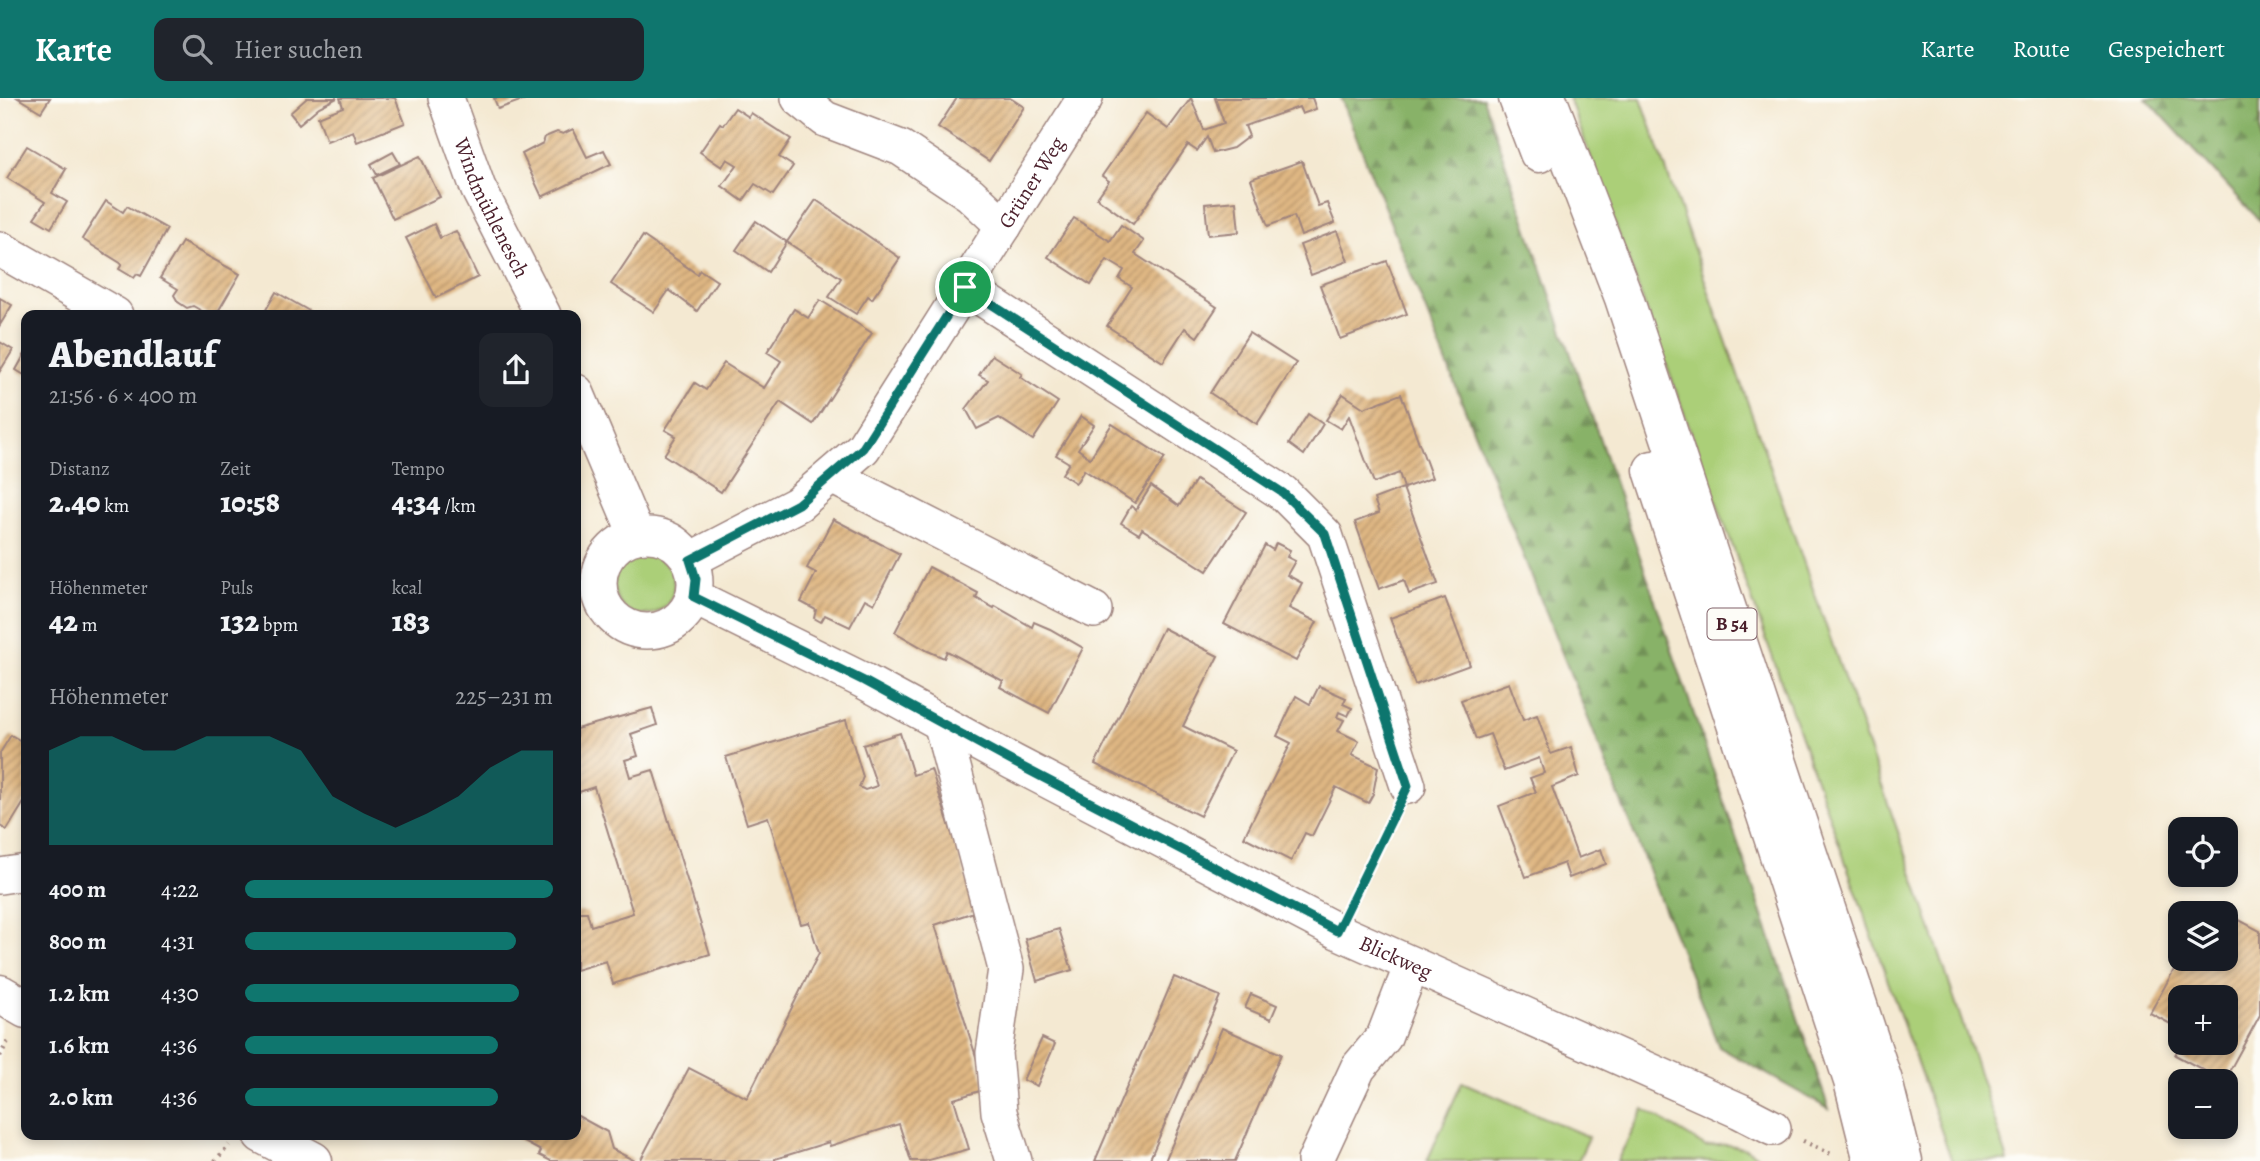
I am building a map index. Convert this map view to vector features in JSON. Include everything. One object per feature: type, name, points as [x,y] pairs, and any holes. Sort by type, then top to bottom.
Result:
[{"type":"main road","name":"B 54","points":[[1518,98],[1603,319],[1853,1081],[1873,1161]]},
{"type":"main road","name":"B 54","points":[[1547,98],[1624,298],[1883,1081],[1903,1161]]},
{"type":"main road","points":[[0,994],[21,1006]]},
{"type":"main road","points":[[273,1140],[313,1161]]},
{"type":"street","name":"Windmühlenesch","points":[[446,98],[478,188],[541,310]]},
{"type":"street","points":[[799,98],[825,118],[901,148],[970,194],[1004,226]]},
{"type":"street","name":"Grüner Weg","points":[[690,560],[798,504],[863,448],[1085,98]]},
{"type":"street","points":[[0,249],[106,310]]},
{"type":"street","points":[[965,287],[1283,493],[1325,534],[1408,786]]},
{"type":"street","points":[[581,404],[637,536]]},
{"type":"street","points":[[832,476],[1094,610]]},
{"type":"street","points":[[637,536],[653,536],[676,544],[690,560],[696,579],[694,597],[686,612],[672,625],[653,632],[631,629],[612,617],[588,588],[608,555],[619,544],[637,536]]},
{"type":"street","name":"Blickweg","points":[[694,597],[864,681],[1337,931],[1773,1128]]},
{"type":"street","points":[[941,722],[1006,969],[994,1053],[999,1112],[1014,1161]]},
{"type":"street","points":[[0,876],[21,873]]},
{"type":"street","points":[[1315,1161],[1358,1068],[1384,1037],[1412,965]]},
{"type":"path","points":[[1337,931],[1408,786]]},
{"type":"path","points":[[1773,1128],[1835,1156]]},
{"type":"green space","points":[[1341,98],[1483,98],[1829,1109],[1719,1047]]},
{"type":"green space","points":[[1569,98],[1641,98],[1917,886],[2008,1161],[1952,1161],[1749,591]]},
{"type":"green space","points":[[2146,98],[2260,98],[2260,221]]},
{"type":"green space","points":[[644,555],[665,564],[674,585],[665,606],[644,615],[623,606],[614,585],[623,564]]},
{"type":"green space","points":[[1462,1082],[1589,1137],[1578,1161],[1427,1161]]},
{"type":"green space","points":[[1644,1109],[1706,1147],[1721,1145],[1744,1148],[1762,1161],[1617,1161]]},
{"type":"building","points":[[18,98],[50,98],[41,112]]},
{"type":"building","points":[[307,98],[337,98],[319,107],[299,124],[290,113]]},
{"type":"building","points":[[340,98],[395,98],[405,123],[357,142],[353,131],[327,141],[318,117],[343,107]]},
{"type":"building","points":[[494,98],[528,98],[498,109]]},
{"type":"building","points":[[957,98],[1010,98],[1024,107],[989,161],[938,127]]},
{"type":"building","points":[[1191,98],[1204,130],[1224,123],[1215,98],[1312,98],[1316,109],[1302,114],[1299,107],[1245,126],[1249,136],[1233,148],[1213,153],[1207,137],[1197,151],[1188,145],[1133,224],[1097,198],[1109,181],[1102,176],[1146,113],[1168,129]]},
{"type":"building","points":[[735,108],[749,117],[751,113],[791,139],[779,157],[793,166],[773,195],[755,184],[743,201],[722,186],[737,165],[727,159],[722,167],[700,152],[720,123],[723,125]]},
{"type":"building","points":[[573,129],[587,157],[604,150],[611,164],[542,197],[522,154],[543,143],[545,137]]},
{"type":"building","points":[[27,146],[66,169],[52,193],[67,202],[51,228],[34,218],[45,202],[7,178]]},
{"type":"building","points":[[393,152],[400,164],[377,175],[371,164]]},
{"type":"building","points":[[420,156],[440,197],[393,219],[373,178]]},
{"type":"building","points":[[1302,161],[1318,206],[1327,203],[1335,223],[1301,236],[1294,216],[1268,226],[1251,179]]},
{"type":"building","points":[[816,200],[900,258],[872,299],[868,296],[856,314],[829,297],[841,278],[787,242]]},
{"type":"building","points":[[106,201],[123,212],[127,206],[167,229],[141,276],[137,274],[134,278],[119,269],[122,264],[82,239]]},
{"type":"building","points":[[1236,201],[1239,232],[1208,235],[1205,204]]},
{"type":"building","points":[[1074,218],[1110,241],[1121,225],[1144,241],[1135,254],[1217,307],[1197,337],[1185,328],[1163,362],[1107,326],[1132,287],[1119,279],[1124,270],[1107,260],[1091,285],[1048,257]]},
{"type":"building","points":[[756,221],[787,242],[768,272],[736,250]]},
{"type":"building","points":[[434,224],[440,238],[456,231],[478,277],[436,298],[406,238]]},
{"type":"building","points":[[1337,231],[1348,261],[1311,275],[1300,245]]},
{"type":"building","points":[[643,236],[697,274],[700,270],[717,281],[697,311],[669,290],[654,312],[611,284]]},
{"type":"building","points":[[182,242],[240,274],[219,310],[200,310],[193,306],[187,308],[178,302],[174,295],[178,289],[160,278]]},
{"type":"building","points":[[1387,261],[1407,314],[1340,339],[1320,285]]},
{"type":"building","points":[[276,292],[307,310],[266,310]]},
{"type":"building","points":[[0,298],[12,305],[0,325]]},
{"type":"building","points":[[820,300],[872,333],[813,424],[780,402],[721,492],[664,455],[676,436],[665,430],[695,383],[706,390],[724,363],[764,388],[781,361],[767,352],[794,309],[808,318]]},
{"type":"building","points":[[1249,333],[1296,363],[1257,424],[1210,393]]},
{"type":"building","points":[[0,342],[13,350],[0,371]]},
{"type":"building","points":[[992,355],[1058,402],[1033,440],[999,418],[977,429],[966,409],[988,380],[979,375]]},
{"type":"building","points":[[1343,394],[1364,408],[1401,394],[1432,478],[1404,488],[1399,473],[1374,483],[1349,416],[1341,429],[1326,420]]},
{"type":"building","points":[[1308,414],[1323,424],[1304,455],[1289,444]]},
{"type":"building","points":[[1081,416],[1094,425],[1078,449],[1090,458],[1112,424],[1165,458],[1135,503],[1084,470],[1076,483],[1062,474],[1069,463],[1056,455]]},
{"type":"building","points":[[1196,480],[1246,512],[1207,571],[1142,529],[1139,534],[1121,523],[1131,506],[1136,510],[1151,486],[1179,506]]},
{"type":"building","points":[[1403,488],[1438,584],[1409,594],[1404,580],[1379,589],[1355,522],[1379,513],[1374,499]]},
{"type":"building","points":[[833,519],[900,554],[874,604],[865,599],[850,627],[825,615],[821,622],[814,618],[816,610],[801,602],[816,573],[807,568]]},
{"type":"building","points":[[1276,543],[1290,550],[1287,557],[1295,561],[1287,575],[1302,583],[1289,608],[1317,622],[1296,661],[1224,624],[1265,545],[1273,550]]},
{"type":"building","points":[[929,567],[978,593],[976,598],[994,608],[995,606],[1032,627],[1034,622],[1050,629],[1083,648],[1049,713],[1000,687],[1003,681],[947,651],[944,658],[895,632]]},
{"type":"building","points":[[1445,598],[1470,665],[1415,685],[1390,618]]},
{"type":"building","points":[[1163,628],[1218,656],[1183,726],[1233,751],[1200,816],[1095,764]]},
{"type":"building","points":[[1509,683],[1523,720],[1537,715],[1551,754],[1571,747],[1579,776],[1552,787],[1578,858],[1601,849],[1606,864],[1569,878],[1564,863],[1526,877],[1499,806],[1536,792],[1530,778],[1544,773],[1539,758],[1504,771],[1490,734],[1476,739],[1461,700]]},
{"type":"building","points":[[1319,686],[1346,698],[1343,704],[1352,708],[1348,716],[1339,712],[1337,717],[1344,720],[1338,731],[1359,741],[1352,755],[1378,767],[1373,794],[1368,803],[1336,787],[1312,836],[1305,833],[1291,861],[1244,837],[1291,743],[1277,736],[1296,696],[1310,704]]},
{"type":"building","points":[[652,708],[657,725],[631,734],[638,756],[625,760],[630,777],[653,770],[710,954],[613,984],[606,961],[581,968],[581,912],[587,912],[591,926],[633,913],[594,787],[581,791],[581,728]]},
{"type":"building","points":[[846,720],[863,777],[859,787],[865,790],[877,786],[863,745],[900,733],[913,775],[931,769],[977,911],[935,925],[986,1089],[954,1099],[969,1149],[925,1161],[911,1161],[899,1124],[830,1146],[829,1142],[775,1161],[640,1161],[689,1068],[747,1098],[819,953],[809,922],[801,924],[768,817],[747,824],[726,757]]},
{"type":"building","points":[[11,735],[21,741],[21,807],[7,830],[0,826],[0,753]]},
{"type":"building","points":[[2238,919],[2260,931],[2260,1015],[2231,1069],[2201,1069],[2175,1055],[2238,1055],[2238,985],[2168,985],[2168,1023],[2150,1013],[2173,971],[2238,971]]},
{"type":"building","points":[[1059,929],[1072,970],[1037,981],[1025,939]]},
{"type":"building","points":[[1174,977],[1220,996],[1149,1161],[1095,1161]]},
{"type":"building","points":[[1251,994],[1277,1005],[1271,1019],[1245,1008]]},
{"type":"building","points":[[1222,1028],[1281,1054],[1235,1161],[1165,1161]]},
{"type":"building","points":[[1042,1038],[1055,1044],[1037,1086],[1023,1080]]},
{"type":"building","points":[[581,1118],[607,1132],[612,1149],[635,1161],[551,1161],[539,1155],[541,1151],[520,1140],[581,1140]]},
{"type":"route","points":[[965,287],[1283,493],[1325,534],[1408,786],[1337,931],[864,681],[694,597],[696,579],[690,560],[798,504],[863,448],[965,287]]}]
